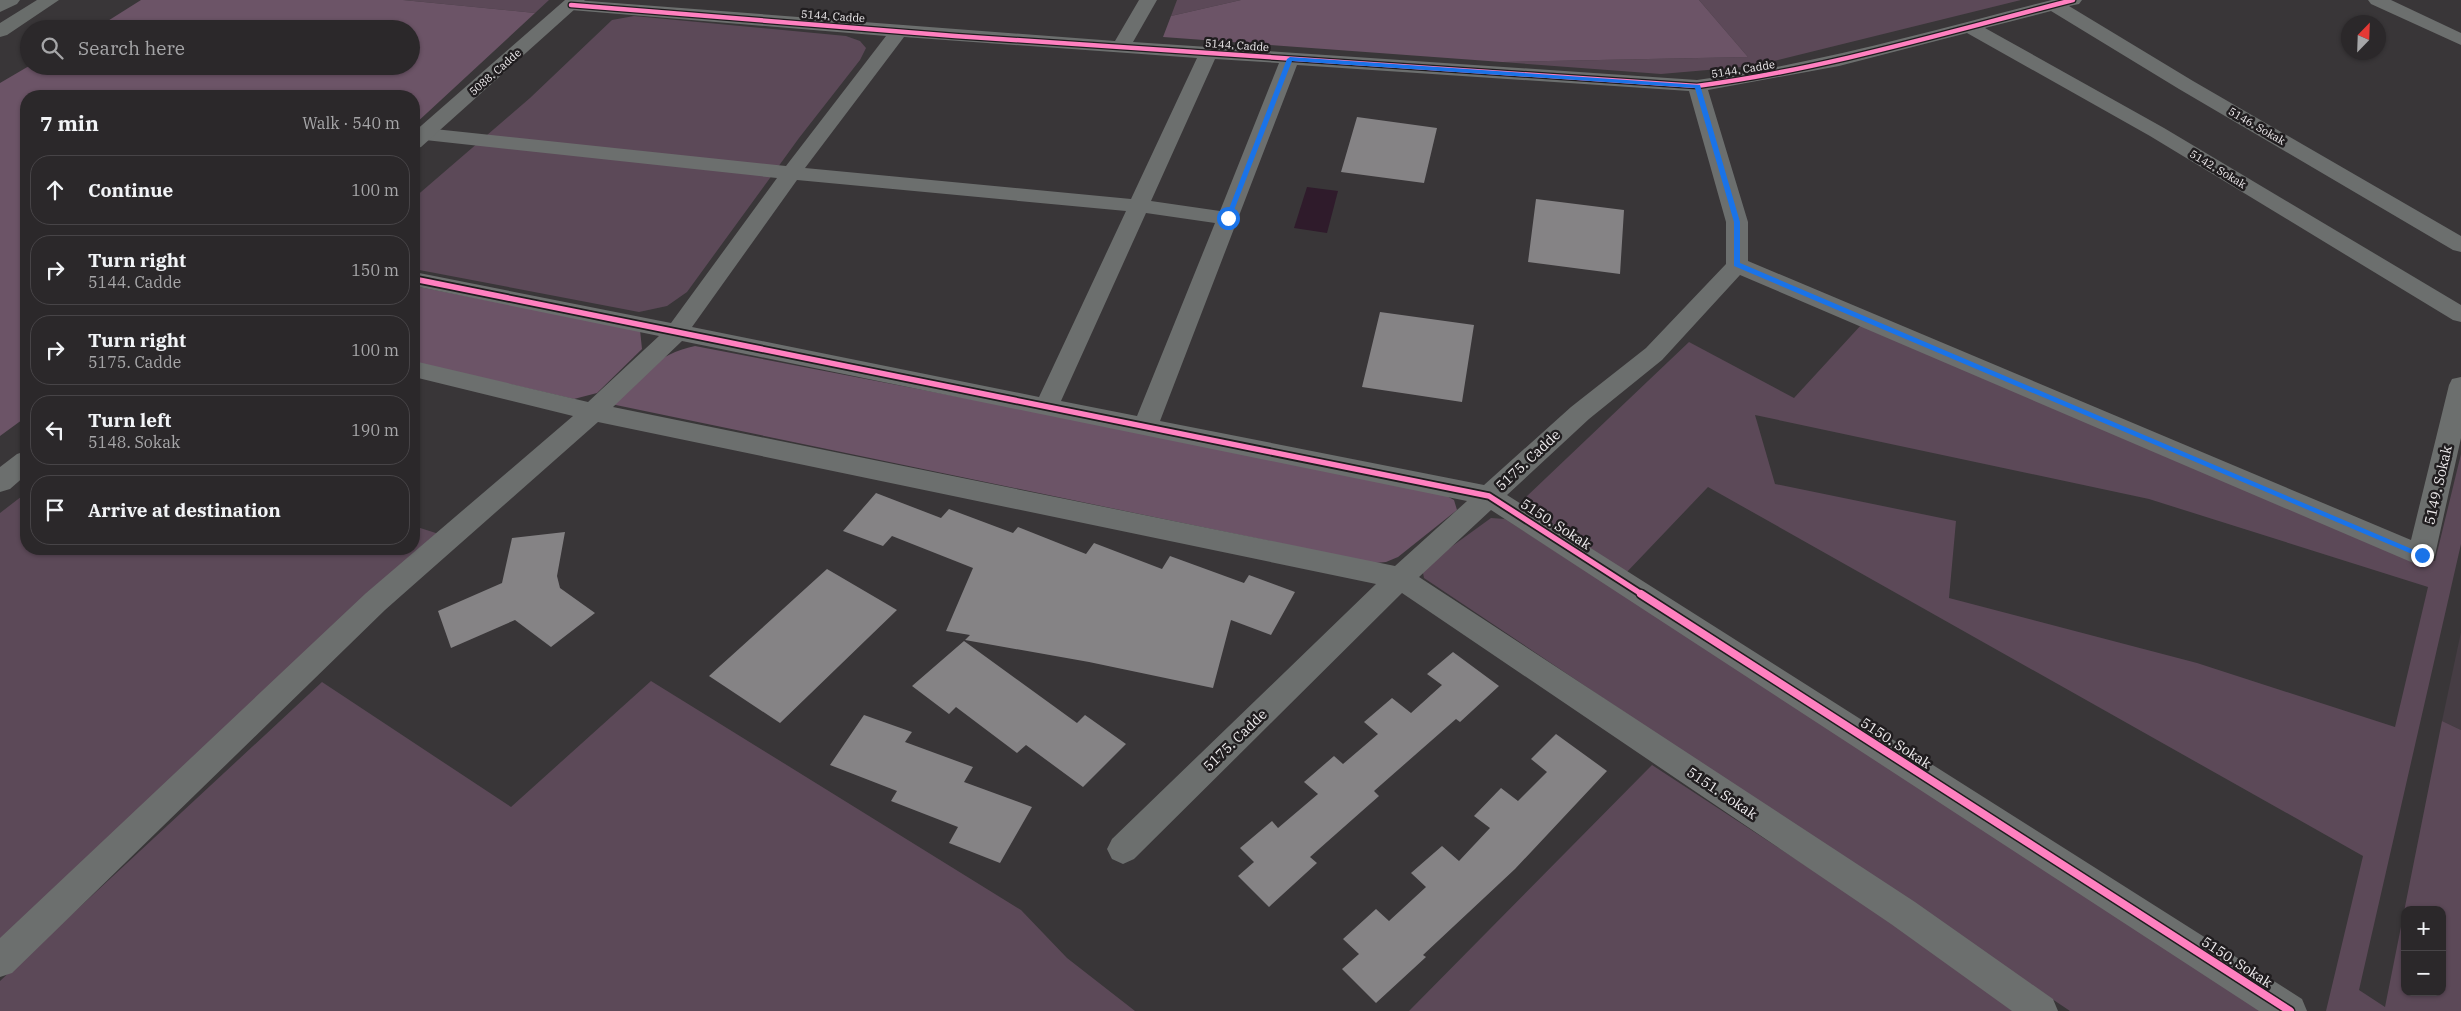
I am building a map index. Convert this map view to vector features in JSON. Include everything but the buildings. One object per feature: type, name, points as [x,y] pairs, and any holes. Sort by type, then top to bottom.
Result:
[{"type":"highway","points":[[0,6],[11,0]]},
{"type":"highway","points":[[0,31],[50,0]]},
{"type":"street","points":[[1122,47],[1148,0]]},
{"type":"street","points":[[2378,0],[2461,40]]},
{"type":"street","name":"5144. Cadde","points":[[574,2],[899,31],[1698,86],[1754,80],[1971,28],[2063,2]]},
{"type":"street","name":"5088. Cadde","points":[[420,138],[574,2]]},
{"type":"street","name":"5146. Sokak","points":[[2063,2],[2186,86],[2461,245]]},
{"type":"street","name":"5142. Sokak","points":[[1971,28],[2038,63],[2155,130],[2461,315]]},
{"type":"street","points":[[0,961],[375,602],[593,412],[676,333],[791,173],[899,31]]},
{"type":"street","points":[[1047,406],[1208,53]]},
{"type":"street","points":[[1146,426],[1290,59]]},
{"type":"street","points":[[1698,86],[1737,222],[1737,264]]},
{"type":"street","points":[[420,139],[1138,206],[1228,218]]},
{"type":"street","name":"5175. Cadde","points":[[1123,849],[1400,578],[1580,413],[1654,354],[1737,264]]},
{"type":"street","name":"5149. Sokak","points":[[1737,264],[2422,555],[2461,385]]},
{"type":"street","points":[[420,280],[1489,496]]},
{"type":"street","points":[[420,369],[593,412],[1400,578]]},
{"type":"street","points":[[0,482],[20,466]]},
{"type":"street","name":"5150. Sokak","points":[[1489,496],[2290,1011]]},
{"type":"street","name":"5151. Sokak","points":[[1400,578],[1903,913],[2041,1011]]},
{"type":"shaded area","points":[[141,0],[403,0],[535,13],[420,119],[420,90],[20,90],[20,421],[0,436],[0,83],[20,71],[20,75],[420,75],[420,20],[109,20]]},
{"type":"shaded area","points":[[403,0],[549,0],[535,13]]},
{"type":"shaded area","points":[[1177,0],[1241,0],[1171,16]]},
{"type":"shaded area","points":[[1241,0],[1699,0],[1748,57],[1502,62],[1163,37],[1171,16]]},
{"type":"shaded area","points":[[1699,0],[2021,0],[1754,66],[1661,74],[1502,62],[1748,57]]},
{"type":"shaded area","points":[[634,16],[846,36],[860,41],[866,48],[860,60],[799,138],[687,292],[667,306],[639,312],[420,270],[420,193],[530,98],[612,20]]},
{"type":"shaded area","points":[[1307,187],[1338,191],[1327,233],[1294,228]]},
{"type":"shaded area","points":[[420,287],[640,330],[642,349],[597,393],[574,399],[420,363]]},
{"type":"shaded area","points":[[1862,324],[2435,561],[2461,454],[2461,544],[2359,990],[2385,1007],[2401,927],[2401,996],[2446,996],[2446,906],[2405,906],[2442,721],[2461,730],[2461,1011],[2326,1011],[2363,856],[1708,487],[1625,574],[1523,507],[1526,497],[1689,342],[1794,398]],"holes":[[[1755,415],[2149,499],[2428,587],[2395,727],[2197,663],[1949,598],[1956,521],[1775,484]]]},
{"type":"shaded area","points":[[695,346],[1432,488],[1454,500],[1457,510],[1398,557],[1386,562],[1375,563],[611,404],[640,376],[659,361],[681,350]]},
{"type":"shaded area","points":[[20,498],[20,555],[420,555],[420,528],[442,535],[0,951],[0,513]]},
{"type":"shaded area","points":[[1491,518],[1505,519],[2271,1011],[2070,1011],[1424,578],[1422,568]]},
{"type":"shaded area","points":[[2461,632],[2461,730],[2442,721]]},
{"type":"shaded area","points":[[651,681],[1021,910],[1067,958],[1135,1011],[0,1011],[0,981],[322,682],[511,807]]},
{"type":"shaded area","points":[[1652,765],[2028,1011],[1409,1011]]},
{"type":"cycle path","points":[[571,5],[955,36],[1697,86],[1745,80],[1839,61],[2073,0]]},
{"type":"cycle path","points":[[420,280],[1489,496],[2290,1011]]},
{"type":"route","points":[[1228,218],[1290,59],[1698,86],[1737,222],[1737,264],[2422,555]]}]
